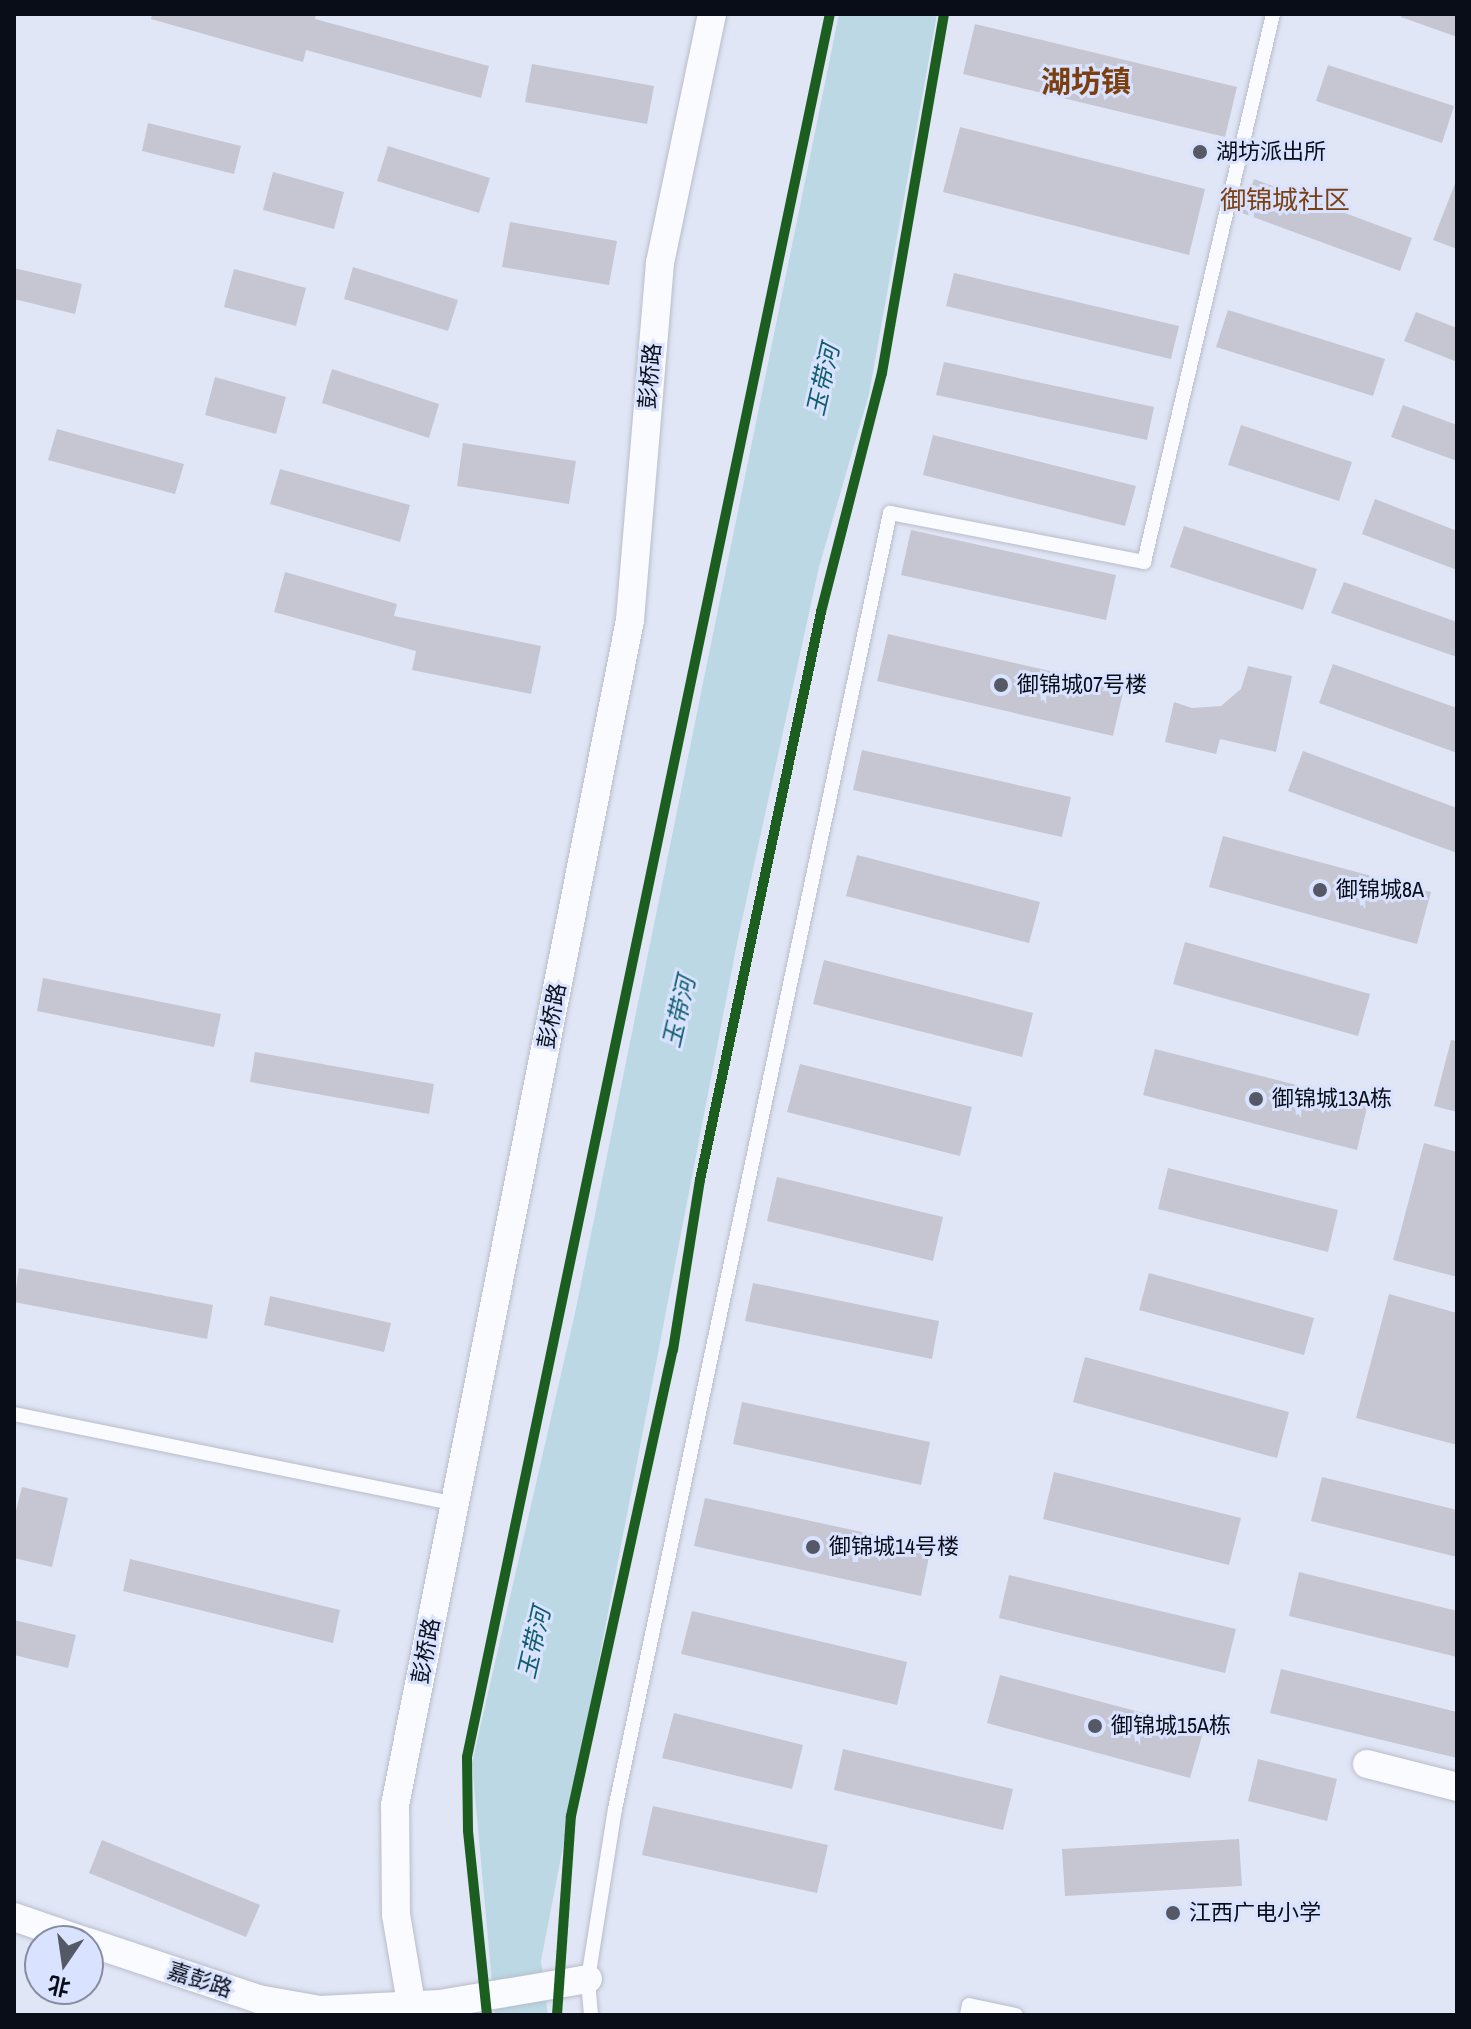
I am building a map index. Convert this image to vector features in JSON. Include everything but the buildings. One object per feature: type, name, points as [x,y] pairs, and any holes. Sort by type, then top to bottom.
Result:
[{"type":"street","name":"彭桥路","points":[[412,2011],[396,1915],[395,1805],[630,620],[660,263],[712,14]]},
{"type":"street","points":[[1367,1764],[1457,1787]]},
{"type":"street","name":"嘉彭路","points":[[14,1917],[37,1925]]},
{"type":"street","name":"嘉彭路","points":[[104,1948],[258,1999],[320,2010],[412,2011],[580,1981]]},
{"type":"lane","points":[[591,2015],[580,1981],[890,513],[1144,562],[1273,14]]},
{"type":"lane","points":[[14,1414],[455,1504]]},
{"type":"lane","points":[[967,2015],[969,2005],[1016,2015]]},
{"type":"water","name":"玉带河","points":[[839,14],[937,14],[869,394],[819,567],[737,943],[541,1961],[548,2015],[495,2015],[472,1763],[575,1313]]},
{"type":"cycle path","points":[[487,2015],[468,1830],[467,1757],[830,14]]},
{"type":"cycle path","points":[[557,2015],[571,1816],[673,1350],[700,1180],[821,612],[882,373],[944,14]]},
{"type":"place","name":"湖坊派出所","points":[[1200,152]]},
{"type":"place","name":"御锦城07号楼","points":[[1001,685]]},
{"type":"place","name":"御锦城8A","points":[[1320,890]]},
{"type":"place","name":"御锦城13A栋","points":[[1256,1099]]},
{"type":"place","name":"御锦城14号楼","points":[[813,1547]]},
{"type":"place","name":"御锦城15A栋","points":[[1095,1726]]},
{"type":"place","name":"江西广电小学","points":[[1173,1913]]},
{"type":"district","name":"湖坊镇","points":[[1086,81]]},
{"type":"district","name":"御锦城社区","points":[[1285,200]]}]
